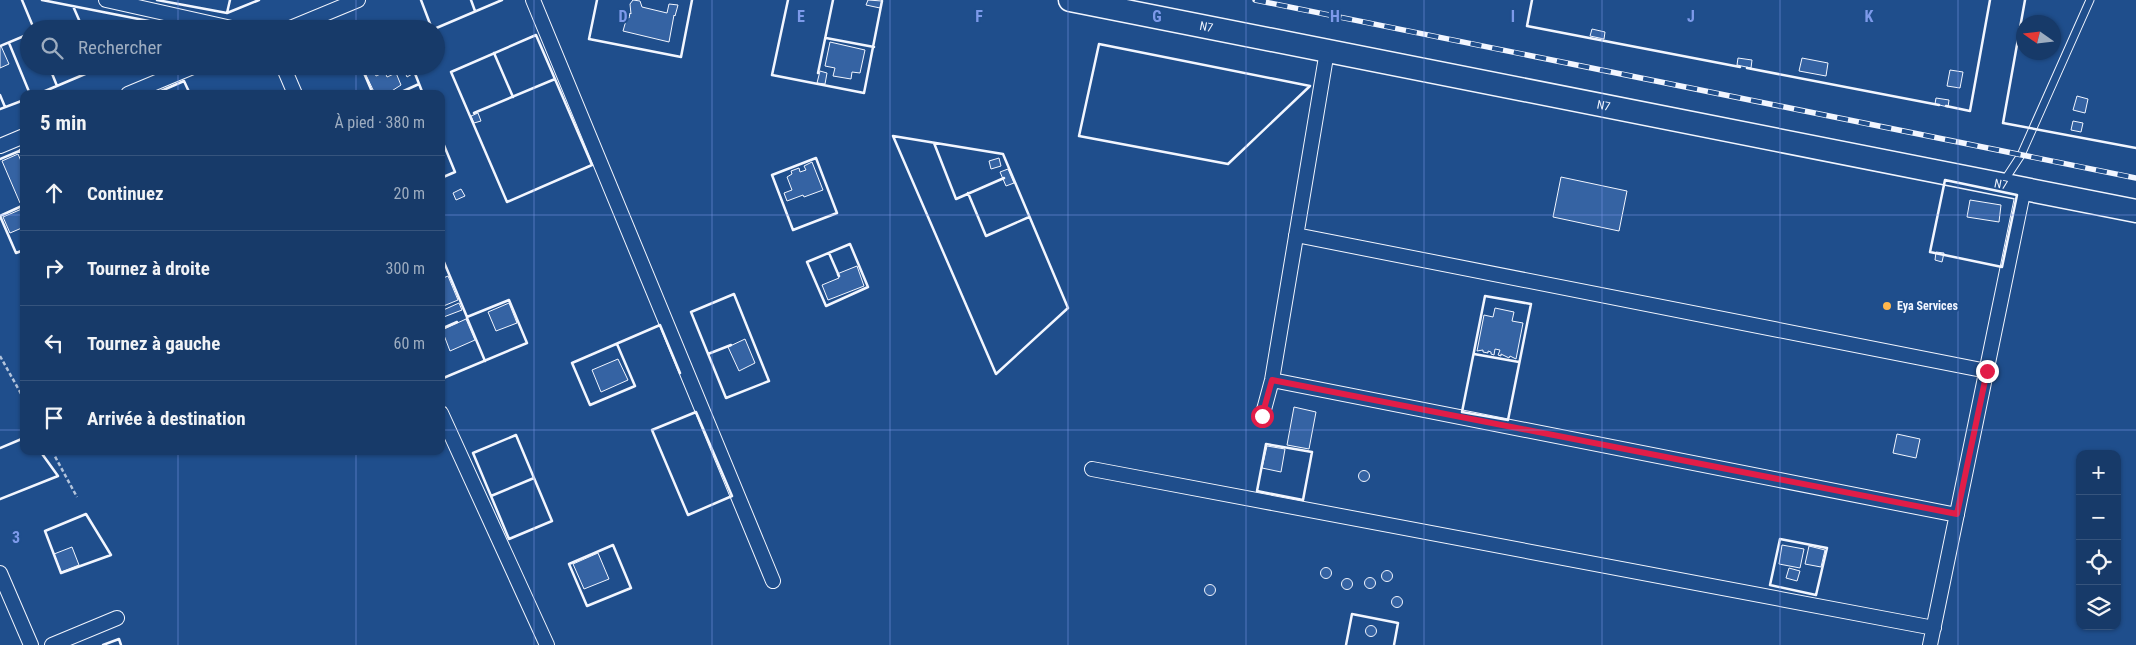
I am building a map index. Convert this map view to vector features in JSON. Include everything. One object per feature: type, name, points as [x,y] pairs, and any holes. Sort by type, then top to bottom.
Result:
[{"type":"main road","name":"N7","points":[[1070,0],[2136,211]]},
{"type":"street","points":[[106,0],[196,20]]},
{"type":"street","points":[[310,20],[358,0]]},
{"type":"street","points":[[533,0],[773,581]]},
{"type":"street","points":[[1262,416],[1272,380],[1328,51]]},
{"type":"street","points":[[138,90],[173,75]]},
{"type":"street","points":[[287,75],[294,90]]},
{"type":"street","points":[[0,146],[20,138]]},
{"type":"street","points":[[1930,645],[2024,188]]},
{"type":"street","points":[[1296,236],[1987,371]]},
{"type":"street","points":[[1272,380],[1957,514]]},
{"type":"street","points":[[445,423],[547,645]]},
{"type":"street","points":[[1092,469],[1934,628]]},
{"type":"street","points":[[0,573],[31,645]]},
{"type":"street","points":[[52,645],[117,618]]},
{"type":"lane","points":[[2002,184],[2025,146],[2090,0]]},
{"type":"path","points":[[0,356],[20,393]]},
{"type":"path","points":[[54,455],[77,497]]},
{"type":"building","points":[[633,0],[640,1],[642,7],[667,13],[669,4],[678,5],[674,15],[669,42],[623,31],[627,17],[629,18],[631,14],[630,4]]},
{"type":"building","points":[[868,0],[882,1],[880,8],[866,5]]},
{"type":"building","points":[[1592,29],[1605,32],[1604,39],[1590,36]]},
{"type":"building","points":[[830,42],[865,50],[860,73],[852,72],[851,79],[833,76],[835,68],[825,66]]},
{"type":"building","points":[[0,47],[9,64],[0,68]]},
{"type":"building","points":[[1738,58],[1752,60],[1751,68],[1737,65]]},
{"type":"building","points":[[1802,58],[1828,63],[1826,76],[1799,71]]},
{"type":"building","points":[[1950,70],[1963,72],[1960,88],[1947,86]]},
{"type":"building","points":[[820,71],[827,73],[825,84],[817,83]]},
{"type":"building","points":[[366,75],[386,75],[387,77],[397,75],[401,85],[393,90],[373,90]]},
{"type":"building","points":[[2077,96],[2088,99],[2085,113],[2073,110]]},
{"type":"building","points":[[1936,98],[1949,100],[1948,107],[1935,104]]},
{"type":"building","points":[[478,113],[481,121],[474,123],[471,116]]},
{"type":"building","points":[[2073,121],[2083,123],[2081,132],[2071,130]]},
{"type":"building","points":[[18,154],[20,159],[20,203],[2,161]]},
{"type":"building","points":[[999,158],[1001,166],[991,169],[989,161]]},
{"type":"building","points":[[812,162],[823,190],[787,201],[784,193],[792,190],[787,177],[792,174],[791,171],[799,168],[800,172],[806,170],[804,166]]},
{"type":"building","points":[[1008,169],[1014,183],[1006,186],[1000,172]]},
{"type":"building","points":[[1561,177],[1627,191],[1619,231],[1553,217]]},
{"type":"building","points":[[461,189],[465,196],[456,200],[453,193]]},
{"type":"building","points":[[1970,200],[2001,205],[1999,222],[1967,217]]},
{"type":"building","points":[[20,210],[20,229],[10,233],[3,217]]},
{"type":"building","points":[[1936,252],[1944,253],[1942,262],[1935,260]]},
{"type":"building","points":[[857,266],[864,286],[828,300],[822,285],[839,278],[837,274]]},
{"type":"building","points":[[448,276],[458,300],[445,305],[445,277]]},
{"type":"building","points":[[459,303],[462,310],[445,316],[445,309]]},
{"type":"building","points":[[509,303],[517,323],[496,331],[488,312]]},
{"type":"building","points":[[1495,308],[1514,312],[1512,321],[1523,323],[1516,359],[1501,354],[1501,356],[1498,355],[1500,350],[1495,349],[1494,355],[1488,351],[1488,353],[1483,352],[1483,350],[1477,351],[1484,315],[1493,317]]},
{"type":"building","points":[[466,319],[475,340],[450,351],[445,338],[445,329]]},
{"type":"building","points":[[745,339],[755,363],[739,371],[728,347]]},
{"type":"building","points":[[618,359],[628,380],[601,392],[592,370]]},
{"type":"building","points":[[1294,407],[1316,412],[1309,449],[1287,445]]},
{"type":"building","points":[[1897,434],[1920,439],[1916,458],[1893,453]]},
{"type":"building","points":[[1267,446],[1285,449],[1281,472],[1262,468]]},
{"type":"building","points":[[1364,470],[1370,476],[1364,482],[1358,476]]},
{"type":"building","points":[[1782,545],[1804,549],[1800,568],[1779,564]]},
{"type":"building","points":[[1809,546],[1825,550],[1821,567],[1805,564]]},
{"type":"building","points":[[72,547],[79,565],[61,572],[54,554]]},
{"type":"building","points":[[598,553],[609,579],[584,589],[573,564]]},
{"type":"building","points":[[1326,567],[1332,573],[1326,579],[1320,573]]},
{"type":"building","points":[[1789,568],[1800,571],[1797,581],[1786,578]]},
{"type":"building","points":[[1387,570],[1393,576],[1387,582],[1381,576]]},
{"type":"building","points":[[1370,577],[1376,583],[1370,589],[1364,583]]},
{"type":"building","points":[[1347,578],[1353,584],[1347,590],[1341,584]]},
{"type":"building","points":[[1210,584],[1216,590],[1210,596],[1204,590]]},
{"type":"building","points":[[1397,596],[1403,602],[1397,608],[1391,602]]},
{"type":"building","points":[[1371,625],[1377,631],[1371,637],[1365,631]]},
{"type":"railway","points":[[1255,0],[2136,178]]},
{"type":"wall","points":[[22,0],[30,20]]},
{"type":"wall","points":[[42,0],[144,20]]},
{"type":"wall","points":[[157,0],[227,13],[259,0]]},
{"type":"wall","points":[[227,13],[230,0]]},
{"type":"wall","points":[[421,0],[429,20]]},
{"type":"wall","points":[[471,0],[475,11]]},
{"type":"wall","points":[[445,24],[502,0]]},
{"type":"wall","points":[[597,0],[589,39],[681,57],[692,0]]},
{"type":"wall","points":[[788,0],[772,75],[864,93],[882,1]]},
{"type":"wall","points":[[818,73],[833,0]]},
{"type":"wall","points":[[1532,0],[1527,26],[1740,67]]},
{"type":"wall","points":[[1946,106],[1970,111],[1990,0]]},
{"type":"wall","points":[[2025,0],[2003,123],[2136,148]]},
{"type":"wall","points":[[73,6],[79,20]]},
{"type":"wall","points":[[536,35],[592,165],[507,202],[451,72],[536,35]]},
{"type":"wall","points":[[0,46],[20,38]]},
{"type":"wall","points":[[826,38],[874,47]]},
{"type":"wall","points":[[9,43],[20,70]]},
{"type":"wall","points":[[1099,44],[1310,86],[1228,164],[1079,136],[1099,44]]},
{"type":"wall","points":[[494,53],[513,97]]},
{"type":"wall","points":[[1747,68],[1939,105]]},
{"type":"wall","points":[[22,75],[28,90]]},
{"type":"wall","points":[[53,75],[57,86]]},
{"type":"wall","points":[[47,90],[83,75]]},
{"type":"wall","points":[[365,75],[371,90]]},
{"type":"wall","points":[[416,75],[421,90]]},
{"type":"wall","points":[[474,113],[555,79]]},
{"type":"wall","points":[[163,90],[184,81],[188,90]]},
{"type":"wall","points":[[406,90],[419,84]]},
{"type":"wall","points":[[0,95],[5,107]]},
{"type":"wall","points":[[0,109],[20,102]]},
{"type":"wall","points":[[893,136],[1003,154],[1068,308],[996,374],[893,136]]},
{"type":"wall","points":[[934,143],[956,199],[1004,178]]},
{"type":"wall","points":[[445,148],[455,172],[445,176]]},
{"type":"wall","points":[[0,159],[20,151]]},
{"type":"wall","points":[[816,158],[837,213],[793,230],[772,175],[816,158]]},
{"type":"wall","points":[[1945,180],[2017,195],[2002,267],[1930,252],[1945,180]]},
{"type":"wall","points":[[968,193],[986,236],[1029,217]]},
{"type":"wall","points":[[0,216],[20,207]]},
{"type":"wall","points":[[0,216],[16,253],[20,252]]},
{"type":"wall","points":[[850,244],[868,287],[826,306],[807,262],[850,244]]},
{"type":"wall","points":[[829,253],[839,276]]},
{"type":"wall","points":[[445,265],[467,317],[509,300],[527,343],[445,377]]},
{"type":"wall","points":[[734,294],[769,381],[726,398],[691,312],[734,294]]},
{"type":"wall","points":[[1485,296],[1531,304],[1508,420],[1462,412],[1485,296]]},
{"type":"wall","points":[[467,318],[485,361]]},
{"type":"wall","points":[[445,327],[457,322]]},
{"type":"wall","points":[[617,344],[635,386],[590,405],[572,363],[660,325],[680,373]]},
{"type":"wall","points":[[708,354],[731,345]]},
{"type":"wall","points":[[1474,354],[1519,362]]},
{"type":"wall","points":[[696,412],[732,496],[688,515],[652,430],[696,412]]},
{"type":"wall","points":[[516,435],[552,521],[509,539],[473,453],[516,435]]},
{"type":"wall","points":[[0,448],[20,440]]},
{"type":"wall","points":[[1266,444],[1312,452],[1303,500],[1257,491],[1266,444]]},
{"type":"wall","points":[[0,499],[58,476],[43,455]]},
{"type":"wall","points":[[491,496],[534,478]]},
{"type":"wall","points":[[86,514],[111,555],[61,573],[45,531],[86,514]]},
{"type":"wall","points":[[1780,539],[1827,548],[1816,595],[1770,585],[1780,539]]},
{"type":"wall","points":[[613,545],[631,588],[587,606],[569,564],[613,545]]},
{"type":"wall","points":[[1346,645],[1352,614],[1398,623],[1394,645]]},
{"type":"wall","points":[[103,645],[119,639],[121,645]]},
{"type":"place","name":"Eya Services","points":[[1887,306]]},
{"type":"route","points":[[1262,416],[1272,380],[1957,514],[1987,371]]}]
